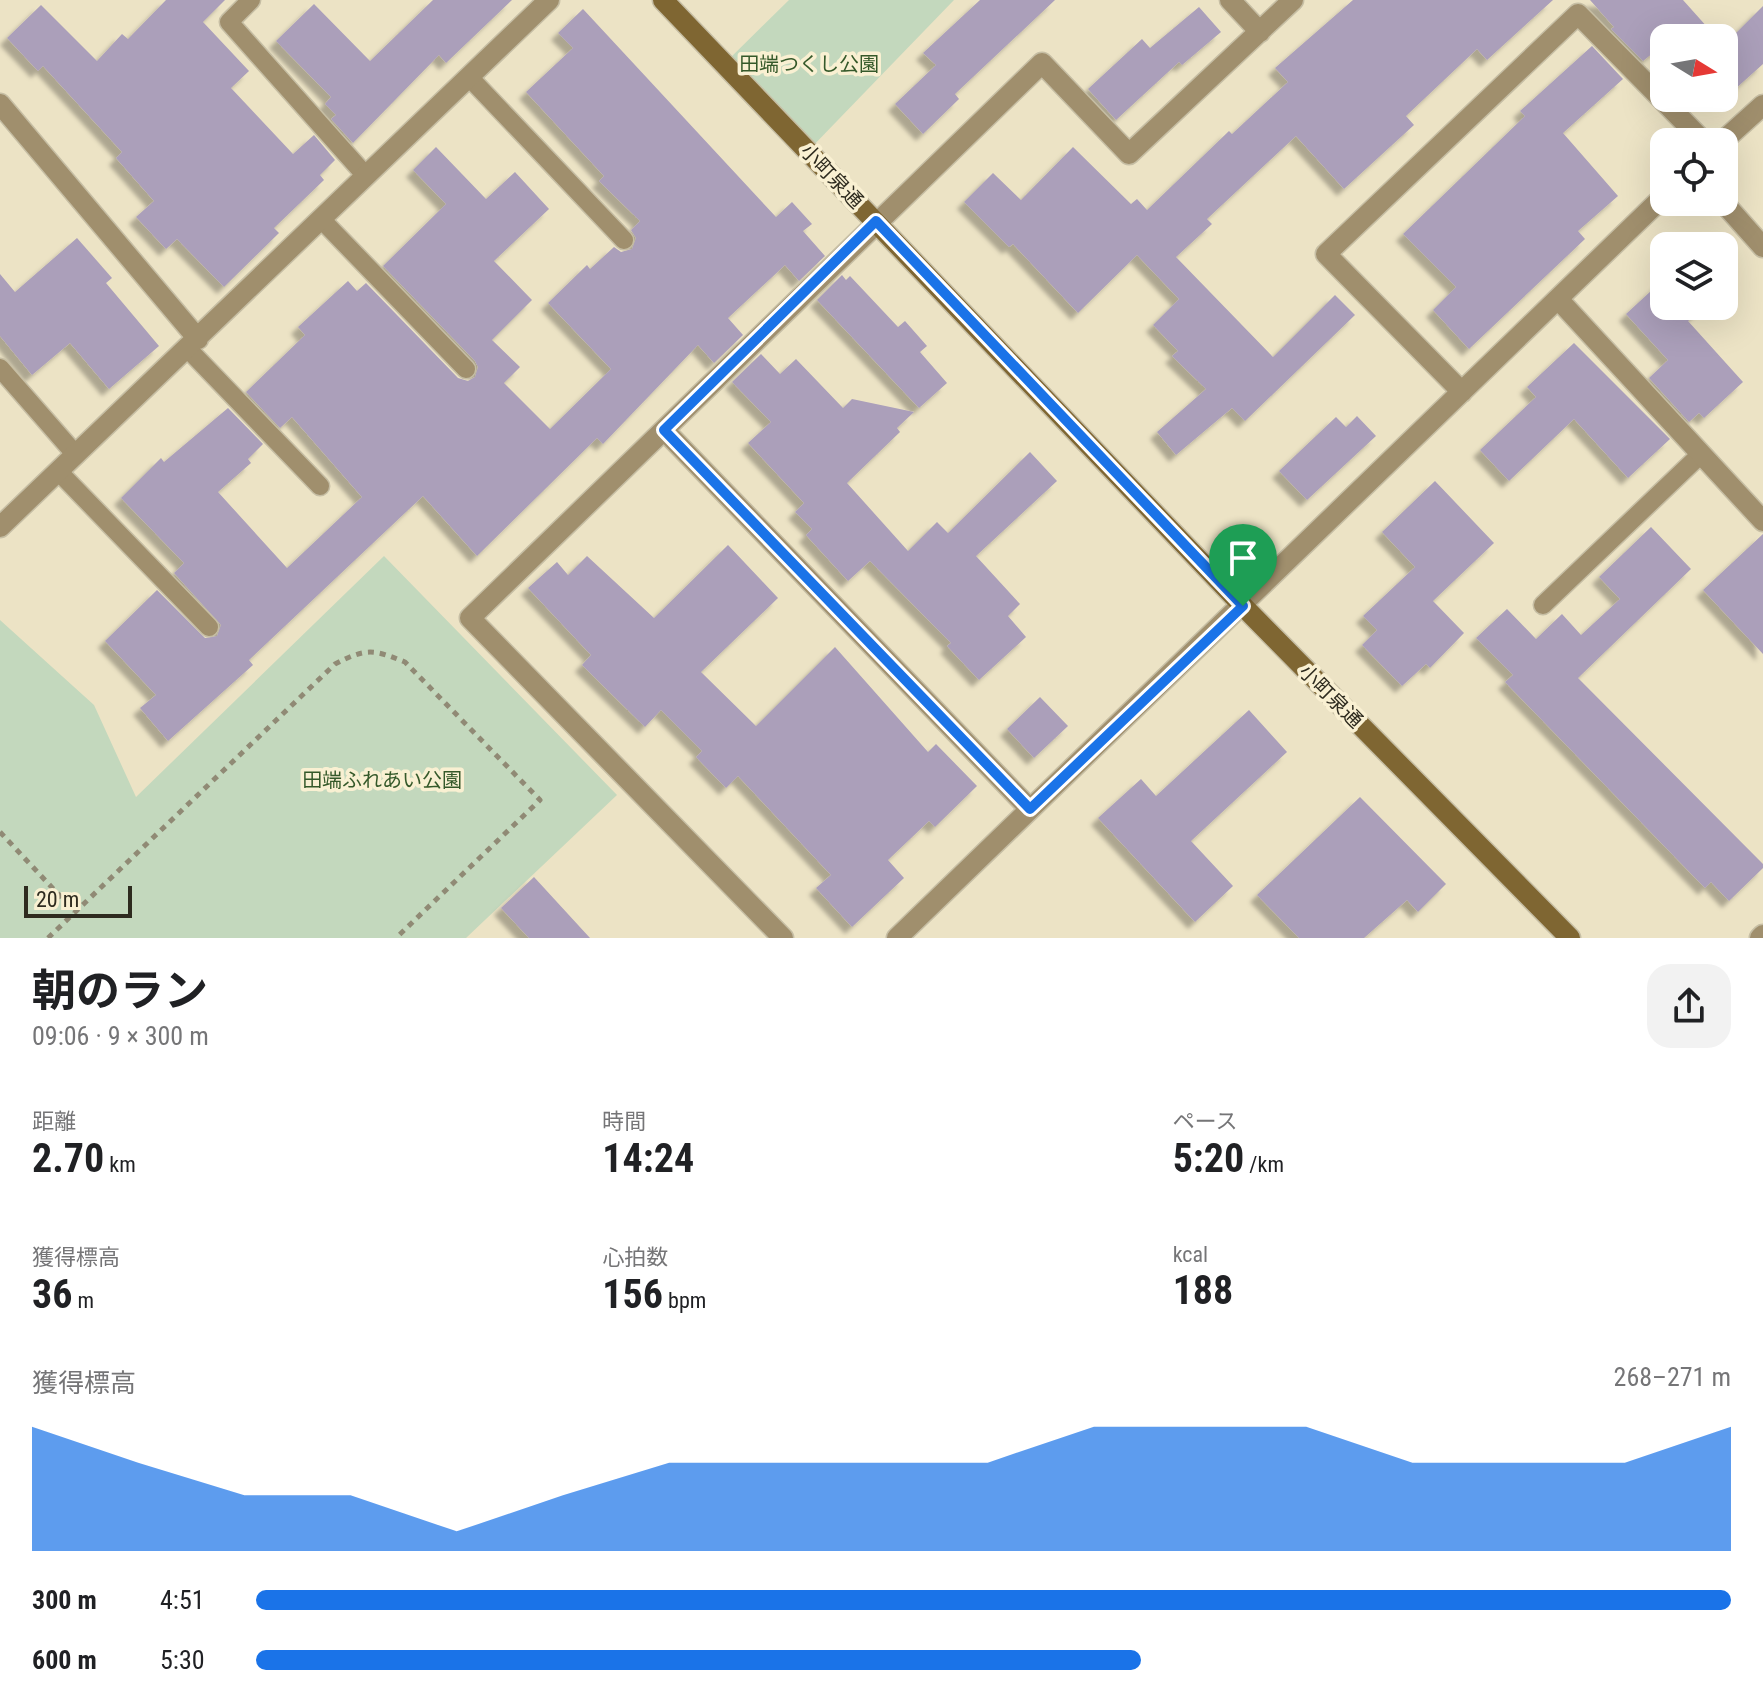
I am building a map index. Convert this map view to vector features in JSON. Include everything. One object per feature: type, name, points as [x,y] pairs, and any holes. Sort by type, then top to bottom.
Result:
[{"type":"street","points":[[0,527],[549,0]]},
{"type":"street","name":"小町泉通","points":[[663,0],[1243,606],[1570,938]]},
{"type":"street","points":[[1230,0],[1260,32]]},
{"type":"street","points":[[783,938],[470,618],[1042,63],[1129,154],[1293,0]]},
{"type":"street","points":[[1462,392],[1326,254],[1578,14],[1690,128]]},
{"type":"street","points":[[0,104],[193,344]]},
{"type":"street","points":[[1738,128],[1763,105]]},
{"type":"street","points":[[897,938],[1650,210]]},
{"type":"street","points":[[1735,216],[1763,247]]},
{"type":"street","points":[[1558,299],[1763,521]]},
{"type":"street","points":[[664,430],[1030,809]]},
{"type":"lane","points":[[251,0],[229,22],[366,176]]},
{"type":"lane","points":[[469,77],[624,240]]},
{"type":"lane","points":[[321,219],[466,369]]},
{"type":"lane","points":[[193,344],[320,486]]},
{"type":"lane","points":[[0,368],[76,455]]},
{"type":"lane","points":[[1543,605],[1701,454]]},
{"type":"lane","points":[[58,471],[209,627]]},
{"type":"path","points":[[48,938],[335,664],[362,650],[380,652],[405,662],[540,800],[396,938]]},
{"type":"path","points":[[0,832],[74,911]]},
{"type":"green space","name":"田端つくし公園","points":[[789,0],[954,0],[808,151],[724,64]]},
{"type":"green space","name":"田端ふれあい公園","points":[[384,556],[617,795],[466,938],[0,938],[0,620],[94,705],[136,797]]},
{"type":"building","points":[[166,0],[225,0],[203,22],[249,71],[231,88],[293,154],[314,135],[335,160],[320,175],[324,180],[274,228],[279,233],[224,287],[177,239],[166,249],[136,217],[154,201],[116,158],[122,152],[43,66],[38,71],[7,38],[41,5],[97,61],[122,34],[128,39]]},
{"type":"building","points":[[433,0],[512,0],[446,63],[439,55],[353,143],[331,119],[336,115],[325,104],[331,97],[276,41],[314,4],[370,61]]},
{"type":"building","points":[[980,0],[1055,0],[955,94],[959,99],[923,134],[895,104],[936,65],[923,53]]},
{"type":"building","points":[[1353,0],[1553,0],[1487,60],[1477,49],[1406,116],[1414,125],[1344,189],[1296,136],[1207,219],[1212,224],[1176,257],[1273,357],[1335,295],[1355,315],[1245,421],[1232,408],[1176,455],[1157,432],[1206,389],[1172,356],[1178,351],[1153,325],[1179,299],[1137,255],[1078,313],[1013,244],[1009,247],[964,202],[993,173],[1021,200],[1073,147],[1131,204],[1137,199],[1147,210],[1229,131],[1232,134],[1288,82],[1275,68]]},
{"type":"building","points":[[1590,0],[1683,0],[1704,24],[1650,24],[1650,55],[1643,61],[1611,29],[1614,27]]},
{"type":"building","points":[[1763,6],[1763,64],[1738,86],[1738,31]]},
{"type":"building","points":[[1199,7],[1221,32],[1182,65],[1179,62],[1116,120],[1088,89],[1142,39],[1150,48]]},
{"type":"building","points":[[583,9],[776,217],[792,202],[812,224],[803,231],[825,256],[799,281],[785,265],[728,318],[743,335],[714,363],[698,345],[603,444],[597,438],[477,556],[423,496],[249,660],[253,665],[168,741],[140,708],[156,695],[105,641],[157,590],[205,638],[217,636],[221,625],[174,573],[184,563],[121,498],[161,458],[164,462],[228,408],[263,444],[248,459],[251,463],[218,492],[287,568],[362,497],[292,417],[280,428],[246,392],[305,335],[298,327],[348,281],[357,291],[366,283],[458,378],[468,381],[475,377],[478,367],[475,361],[383,266],[446,204],[413,170],[436,147],[486,199],[515,172],[549,209],[494,261],[532,300],[492,340],[520,367],[504,383],[550,429],[611,369],[548,303],[587,265],[590,269],[614,247],[621,252],[632,249],[636,238],[631,230],[640,221],[599,181],[604,176],[526,92],[573,48],[558,33]]},
{"type":"building","points":[[1592,46],[1623,79],[1563,133],[1618,196],[1578,231],[1585,239],[1469,349],[1433,310],[1456,287],[1403,234],[1525,116],[1520,111]]},
{"type":"building","points":[[77,238],[112,278],[106,283],[159,346],[109,389],[70,343],[32,375],[0,336],[0,274],[15,292]]},
{"type":"building","points":[[842,275],[846,280],[850,276],[898,327],[905,321],[927,346],[920,352],[947,383],[919,408],[817,300]]},
{"type":"building","points":[[1650,292],[1650,320],[1689,320],[1743,382],[1704,418],[1699,413],[1689,422],[1649,378],[1668,360],[1626,314]]},
{"type":"building","points":[[1574,343],[1670,439],[1628,478],[1574,419],[1509,481],[1480,450],[1536,397],[1527,387]]},
{"type":"building","points":[[761,354],[780,374],[796,359],[843,408],[852,399],[914,412],[897,428],[900,432],[847,483],[908,551],[937,522],[948,533],[1030,452],[1057,481],[976,556],[1020,604],[1008,616],[1026,637],[979,680],[947,646],[951,643],[870,561],[848,581],[806,535],[812,529],[795,512],[804,503],[748,443],[771,422],[732,382]]},
{"type":"building","points":[[1357,416],[1376,436],[1307,500],[1279,471],[1336,417],[1346,427]]},
{"type":"building","points":[[1435,481],[1494,543],[1433,601],[1464,633],[1430,668],[1426,664],[1402,686],[1362,645],[1377,630],[1363,616],[1415,567],[1382,532]]},
{"type":"building","points":[[1651,527],[1691,569],[1578,678],[1763,864],[1763,868],[1729,901],[1711,882],[1705,888],[1505,682],[1513,675],[1476,638],[1507,609],[1536,639],[1562,614],[1581,635],[1620,599],[1599,577]]},
{"type":"building","points":[[1763,534],[1763,654],[1703,590]]},
{"type":"building","points":[[728,545],[778,598],[701,672],[756,726],[835,647],[928,752],[936,744],[977,786],[935,827],[929,821],[888,860],[904,878],[852,927],[816,888],[831,875],[738,776],[726,788],[696,757],[702,751],[661,710],[645,727],[582,665],[591,655],[528,588],[557,562],[568,575],[587,556],[654,618]]},
{"type":"building","points":[[1040,697],[1068,726],[1034,758],[1007,729]]},
{"type":"building","points":[[1249,710],[1287,752],[1191,841],[1233,886],[1195,922],[1098,818],[1141,779],[1156,796]]},
{"type":"building","points":[[1360,797],[1446,884],[1418,912],[1407,900],[1364,938],[1299,938],[1257,895]]},
{"type":"building","points":[[534,877],[590,938],[529,938],[501,908]]},
{"type":"route","points":[[876,221],[1243,606],[1030,809],[664,430],[876,221]]}]
